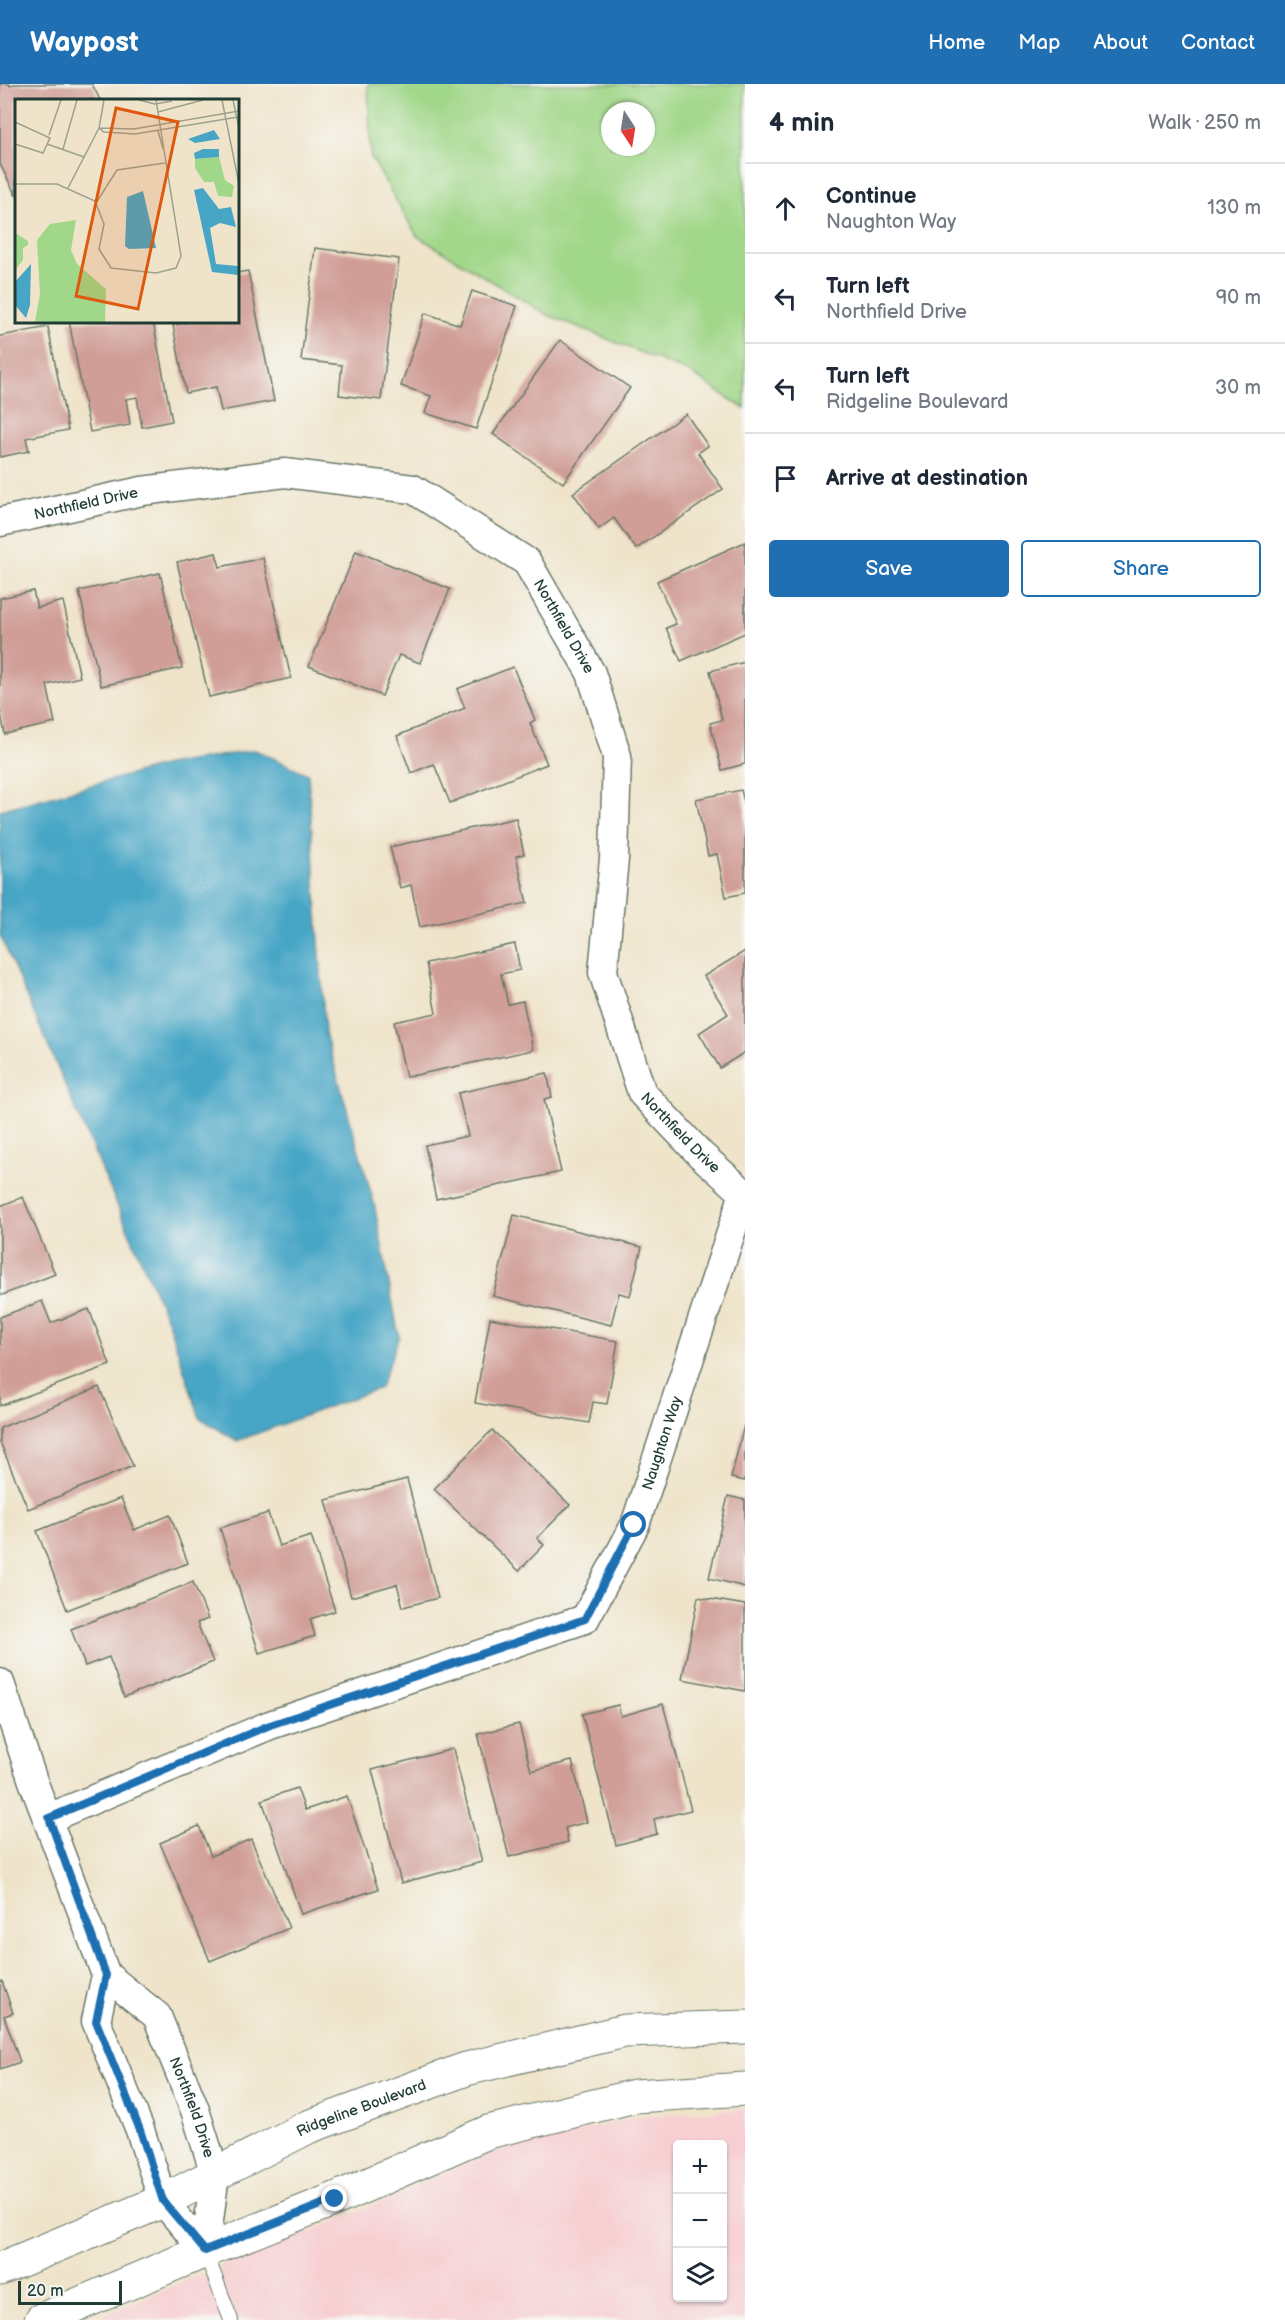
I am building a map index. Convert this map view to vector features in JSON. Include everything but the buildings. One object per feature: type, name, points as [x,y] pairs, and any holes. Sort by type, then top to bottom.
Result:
[{"type":"street","name":"Northfield Drive","points":[[0,522],[142,491],[285,473],[413,489],[527,562],[591,673],[617,756],[614,859],[603,972],[642,1092],[701,1155],[744,1194]]},
{"type":"street","name":"Naughton Way","points":[[49,1818],[270,1725],[585,1619],[634,1525],[744,1194]]},
{"type":"street","points":[[0,1683],[33,1781],[49,1818],[106,1975],[96,2021],[140,2130],[163,2201],[205,2251]]},
{"type":"street","name":"Northfield Drive","points":[[106,1975],[157,2016],[195,2110],[215,2174],[205,2251]]},
{"type":"street","name":"Ridgeline Boulevard","points":[[0,2268],[163,2201],[308,2127],[466,2069],[625,2031],[745,2027]]},
{"type":"street","points":[[41,2320],[335,2199],[488,2132],[635,2096],[745,2089]]},
{"type":"lane","points":[[205,2251],[231,2320]]},
{"type":"shaded area","points":[[745,2109],[745,2320],[92,2320],[201,2274],[205,2279],[211,2272],[220,2274],[221,2266],[343,2218],[494,2152],[638,2116]]},
{"type":"green space","points":[[368,84],[745,84],[745,409],[689,372],[546,314],[417,236],[371,157]]},
{"type":"water","points":[[255,750],[308,774],[325,1033],[374,1203],[399,1337],[380,1388],[237,1441],[200,1418],[168,1322],[0,935],[0,810],[166,765]]},
{"type":"route","points":[[335,2199],[205,2251],[163,2201],[140,2130],[96,2021],[106,1975],[49,1818],[270,1725],[585,1619],[634,1525]]}]
